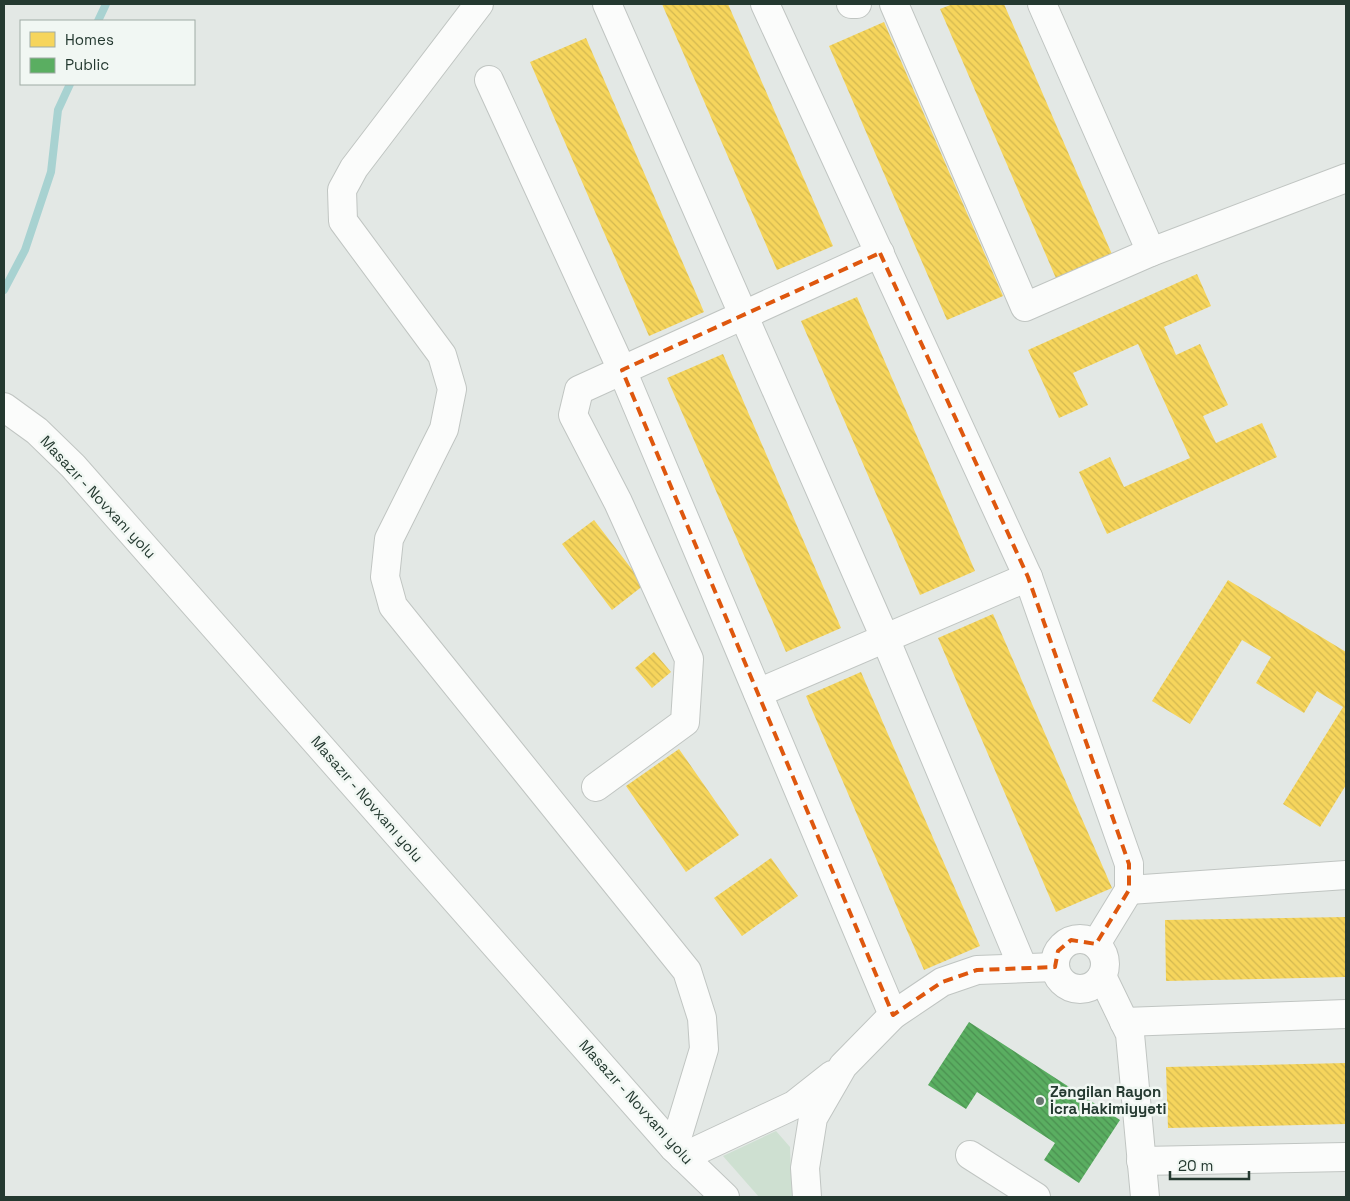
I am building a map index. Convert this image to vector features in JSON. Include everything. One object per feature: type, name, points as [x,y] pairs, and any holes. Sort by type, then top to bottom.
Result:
[{"type":"street","points":[[480,4],[354,168],[342,190],[343,220],[442,355],[452,389],[444,429],[389,539],[385,577],[393,606],[687,971],[702,1018],[704,1049],[679,1152]]},
{"type":"street","points":[[606,4],[885,638],[1023,968]]},
{"type":"street","points":[[765,4],[1028,577],[1129,864],[1129,890],[1096,944]]},
{"type":"street","points":[[851,4],[857,4]]},
{"type":"street","points":[[894,4],[1025,307],[1151,252],[1346,178]]},
{"type":"street","points":[[1042,4],[1151,252]]},
{"type":"street","points":[[489,80],[622,370],[893,1015]]},
{"type":"street","points":[[596,787],[685,722],[689,659],[618,502],[573,415],[579,390],[880,253]]},
{"type":"street","name":"Masazır - Novxanı yolu","points":[[4,407],[37,431],[74,466],[679,1152],[725,1197]]},
{"type":"street","points":[[758,693],[1028,577]]},
{"type":"street","points":[[1129,890],[1346,875]]},
{"type":"street","points":[[1102,976],[1091,987],[1075,989],[1061,981],[1055,967],[1058,951],[1071,940],[1080,939],[1096,944],[1104,959],[1102,976],[1130,1034],[1145,1197]]},
{"type":"street","points":[[679,1152],[794,1105],[843,1066],[893,1015],[942,982],[977,970],[1055,967]]},
{"type":"street","points":[[1124,1022],[1346,1014]]},
{"type":"street","points":[[807,1197],[805,1168],[813,1118],[843,1066]]},
{"type":"street","points":[[970,1156],[1036,1197]]},
{"type":"street","points":[[1141,1161],[1346,1157]]},
{"type":"highlighted area","points":[[880,253],[1028,577],[1129,864],[1129,890],[1096,944],[1071,940],[1058,951],[1055,967],[977,970],[942,982],[893,1015],[622,370]]},
{"type":"green space","points":[[776,1131],[790,1147],[792,1197],[759,1197],[723,1156]]},
{"type":"building: Homes","points":[[662,4],[728,4],[833,246],[777,270]]},
{"type":"building: Homes","points":[[953,4],[1004,4],[1114,259],[1058,283],[940,9]]},
{"type":"building: Homes","points":[[884,22],[1003,296],[947,320],[829,46]]},
{"type":"building: Homes","points":[[586,38],[704,312],[649,336],[530,62]]},
{"type":"building: Homes","points":[[1197,274],[1211,306],[1164,327],[1176,355],[1200,344],[1228,405],[1203,416],[1216,443],[1262,423],[1277,457],[1107,534],[1079,472],[1110,457],[1124,487],[1190,458],[1138,344],[1073,373],[1088,405],[1059,418],[1028,350]]},
{"type":"building: Homes","points":[[857,297],[975,571],[920,595],[801,321]]},
{"type":"building: Homes","points":[[723,354],[841,628],[786,652],[667,378]]},
{"type":"building: Homes","points":[[594,520],[644,585],[612,610],[562,544]]},
{"type":"building: Homes","points":[[1228,580],[1346,652],[1346,785],[1320,827],[1283,804],[1343,707],[1317,691],[1304,713],[1256,683],[1271,657],[1242,640],[1190,724],[1152,701]]},
{"type":"building: Homes","points":[[993,614],[1112,888],[1056,912],[938,638]]},
{"type":"building: Homes","points":[[654,652],[671,672],[652,688],[635,668]]},
{"type":"building: Homes","points":[[861,672],[980,946],[924,970],[806,696]]},
{"type":"building: Homes","points":[[679,749],[739,835],[686,872],[626,786]]},
{"type":"building: Homes","points":[[771,858],[798,896],[742,936],[714,898]]},
{"type":"building: Homes","points":[[1346,917],[1346,977],[1166,981],[1165,920]]},
{"type":"building: Homes","points":[[1346,1063],[1346,1124],[1168,1128],[1166,1067]]},
{"type":"building: Public","name":"Zəngilan Rayon İcra Hakimiyyəti","points":[[969,1022],[1120,1120],[1079,1183],[1044,1160],[1055,1143],[977,1092],[966,1109],[928,1085]]},
{"type":"waterway","points":[[98,20],[106,4]]},
{"type":"waterway","points":[[4,290],[25,250],[51,172],[58,110],[70,85]]},
{"type":"place","name":"Zəngilan Rayon İcra Hakimiyyəti","points":[[1040,1101]]}]
